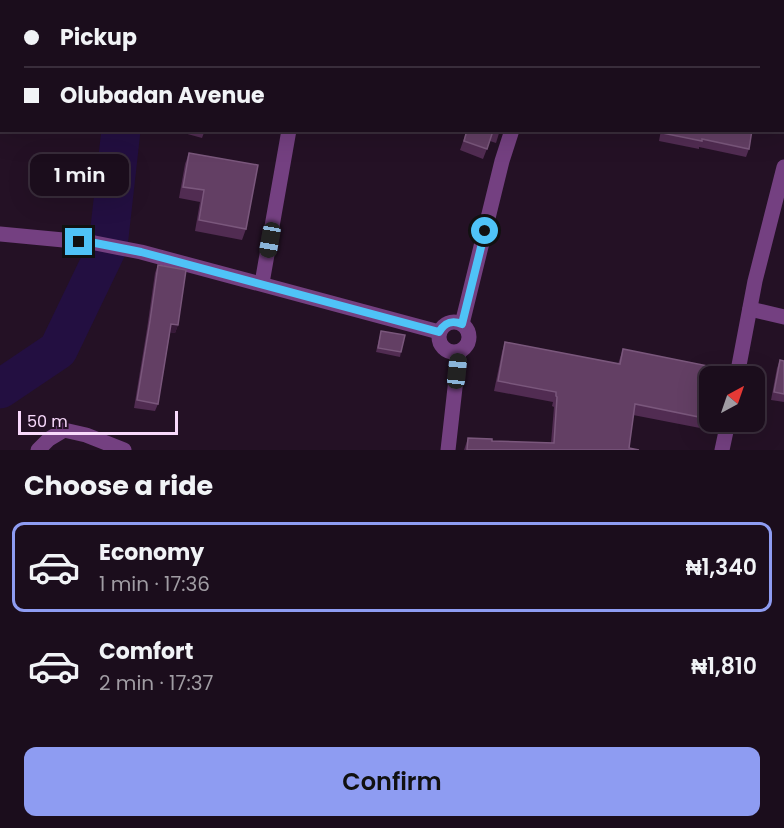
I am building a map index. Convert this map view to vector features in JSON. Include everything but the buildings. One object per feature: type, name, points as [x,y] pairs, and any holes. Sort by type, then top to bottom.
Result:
[{"type":"street","points":[[262,283],[289,132]]},
{"type":"street","points":[[462,324],[502,161],[511,132]]},
{"type":"street","points":[[739,366],[755,281],[784,167]]},
{"type":"street","points":[[0,234],[95,243],[141,252],[439,332]]},
{"type":"street","points":[[750,309],[784,317]]},
{"type":"street","points":[[456,321],[462,324],[470,335],[469,342],[459,352],[446,350],[438,339],[439,332],[449,322],[456,321]]},
{"type":"street","points":[[448,450],[459,352]]},
{"type":"street","points":[[38,450],[48,439],[64,430],[86,435],[124,450]]},
{"type":"street","points":[[722,450],[726,432]]},
{"type":"waterway","points":[[0,389],[58,350],[108,246],[121,132]]},
{"type":"route","points":[[79,242],[141,252],[439,332],[449,322],[456,321],[462,324],[485,231]]}]
